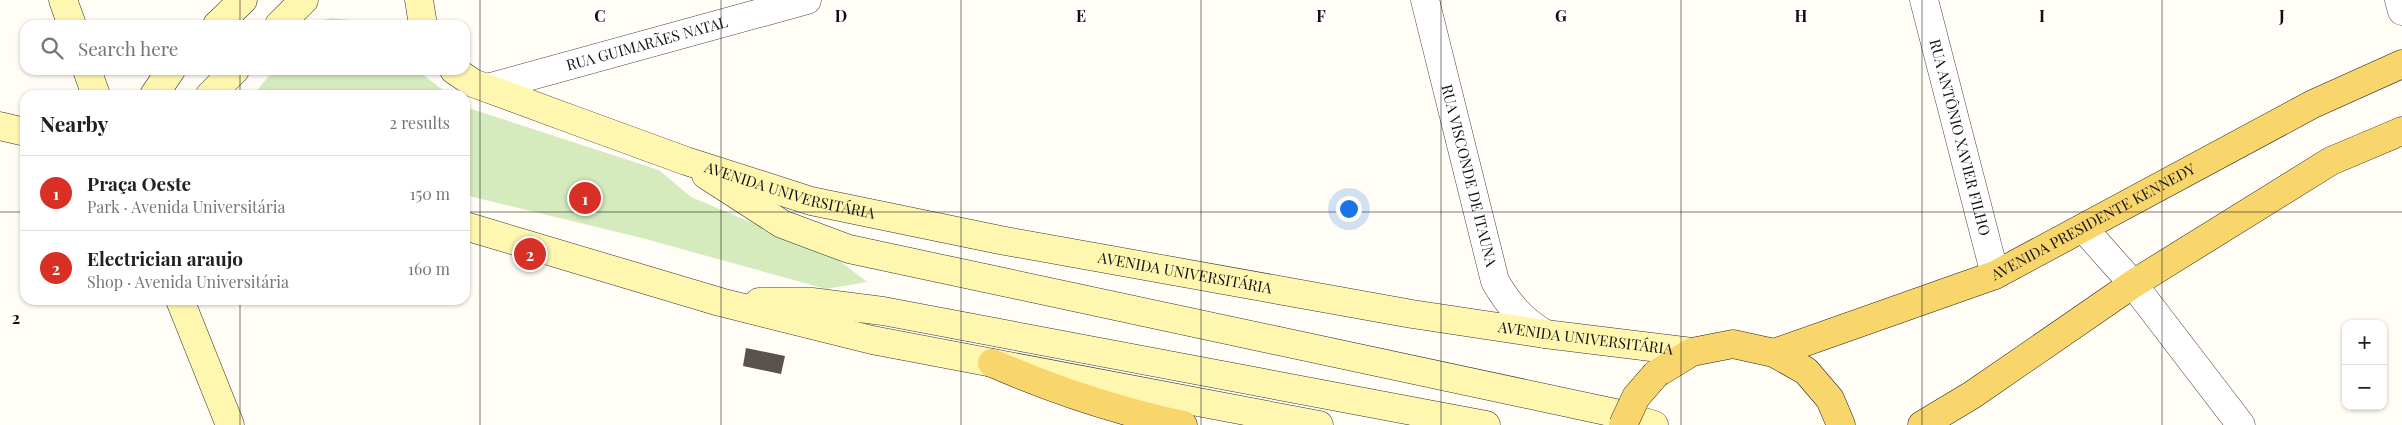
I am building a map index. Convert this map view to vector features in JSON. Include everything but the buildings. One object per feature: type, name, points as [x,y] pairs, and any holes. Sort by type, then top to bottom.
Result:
[{"type":"main road","points":[[63,0],[70,20]]},
{"type":"main road","points":[[222,20],[243,0]]},
{"type":"main road","points":[[284,20],[304,0]]},
{"type":"main road","name":"AVENIDA PRESIDENTE KENNEDY","points":[[1774,353],[1995,275],[2084,229],[2313,104],[2402,64]]},
{"type":"main road","points":[[90,75],[94,90]]},
{"type":"main road","points":[[157,90],[168,75]]},
{"type":"main road","points":[[215,90],[230,75]]},
{"type":"main road","name":"AVENIDA UNIVERSITÁRIA","points":[[461,75],[473,83],[686,161],[811,201],[1000,240],[1412,314],[1545,334],[1692,352]]},
{"type":"main road","points":[[0,126],[20,131]]},
{"type":"main road","points":[[1922,425],[1972,395],[2133,284],[2331,161],[2402,131]]},
{"type":"main road","name":"AVENIDA UNIVERSITÁRIA","points":[[686,161],[729,192],[782,224],[848,249],[1605,411],[1654,425]]},
{"type":"main road","points":[[470,227],[720,302],[872,340],[1319,425]]},
{"type":"main road","points":[[720,302],[812,302],[883,311],[1486,425]]},
{"type":"main road","points":[[182,305],[230,425]]},
{"type":"main road","points":[[1623,425],[1636,397],[1656,374],[1692,352],[1733,344],[1774,353],[1806,371],[1830,399],[1841,425]]},
{"type":"main road","points":[[992,363],[1029,379],[1094,402],[1131,414],[1183,425]]},
{"type":"street","name":"RUA GUIMARÃES NATAL","points":[[487,88],[807,0]]},
{"type":"street","name":"RUA VISCONDE DE ITAUNA","points":[[1425,0],[1495,280],[1512,308],[1527,323],[1545,334]]},
{"type":"street","name":"RUA ANTÔNIO XAVIER FILHO","points":[[1924,0],[1995,275]]},
{"type":"street","points":[[2399,0],[2402,11]]},
{"type":"street","points":[[2084,229],[2133,284],[2241,425]]},
{"type":"green space","points":[[331,18],[351,20],[324,20]]},
{"type":"green space","points":[[270,75],[423,75],[443,90],[257,90]]},
{"type":"green space","points":[[470,109],[659,170],[691,197],[836,258],[867,282],[826,289],[642,238],[470,196]]},
{"type":"place","name":"Praça Oeste","points":[[585,198]]},
{"type":"place","name":"Electrician araujo","points":[[530,254]]}]
